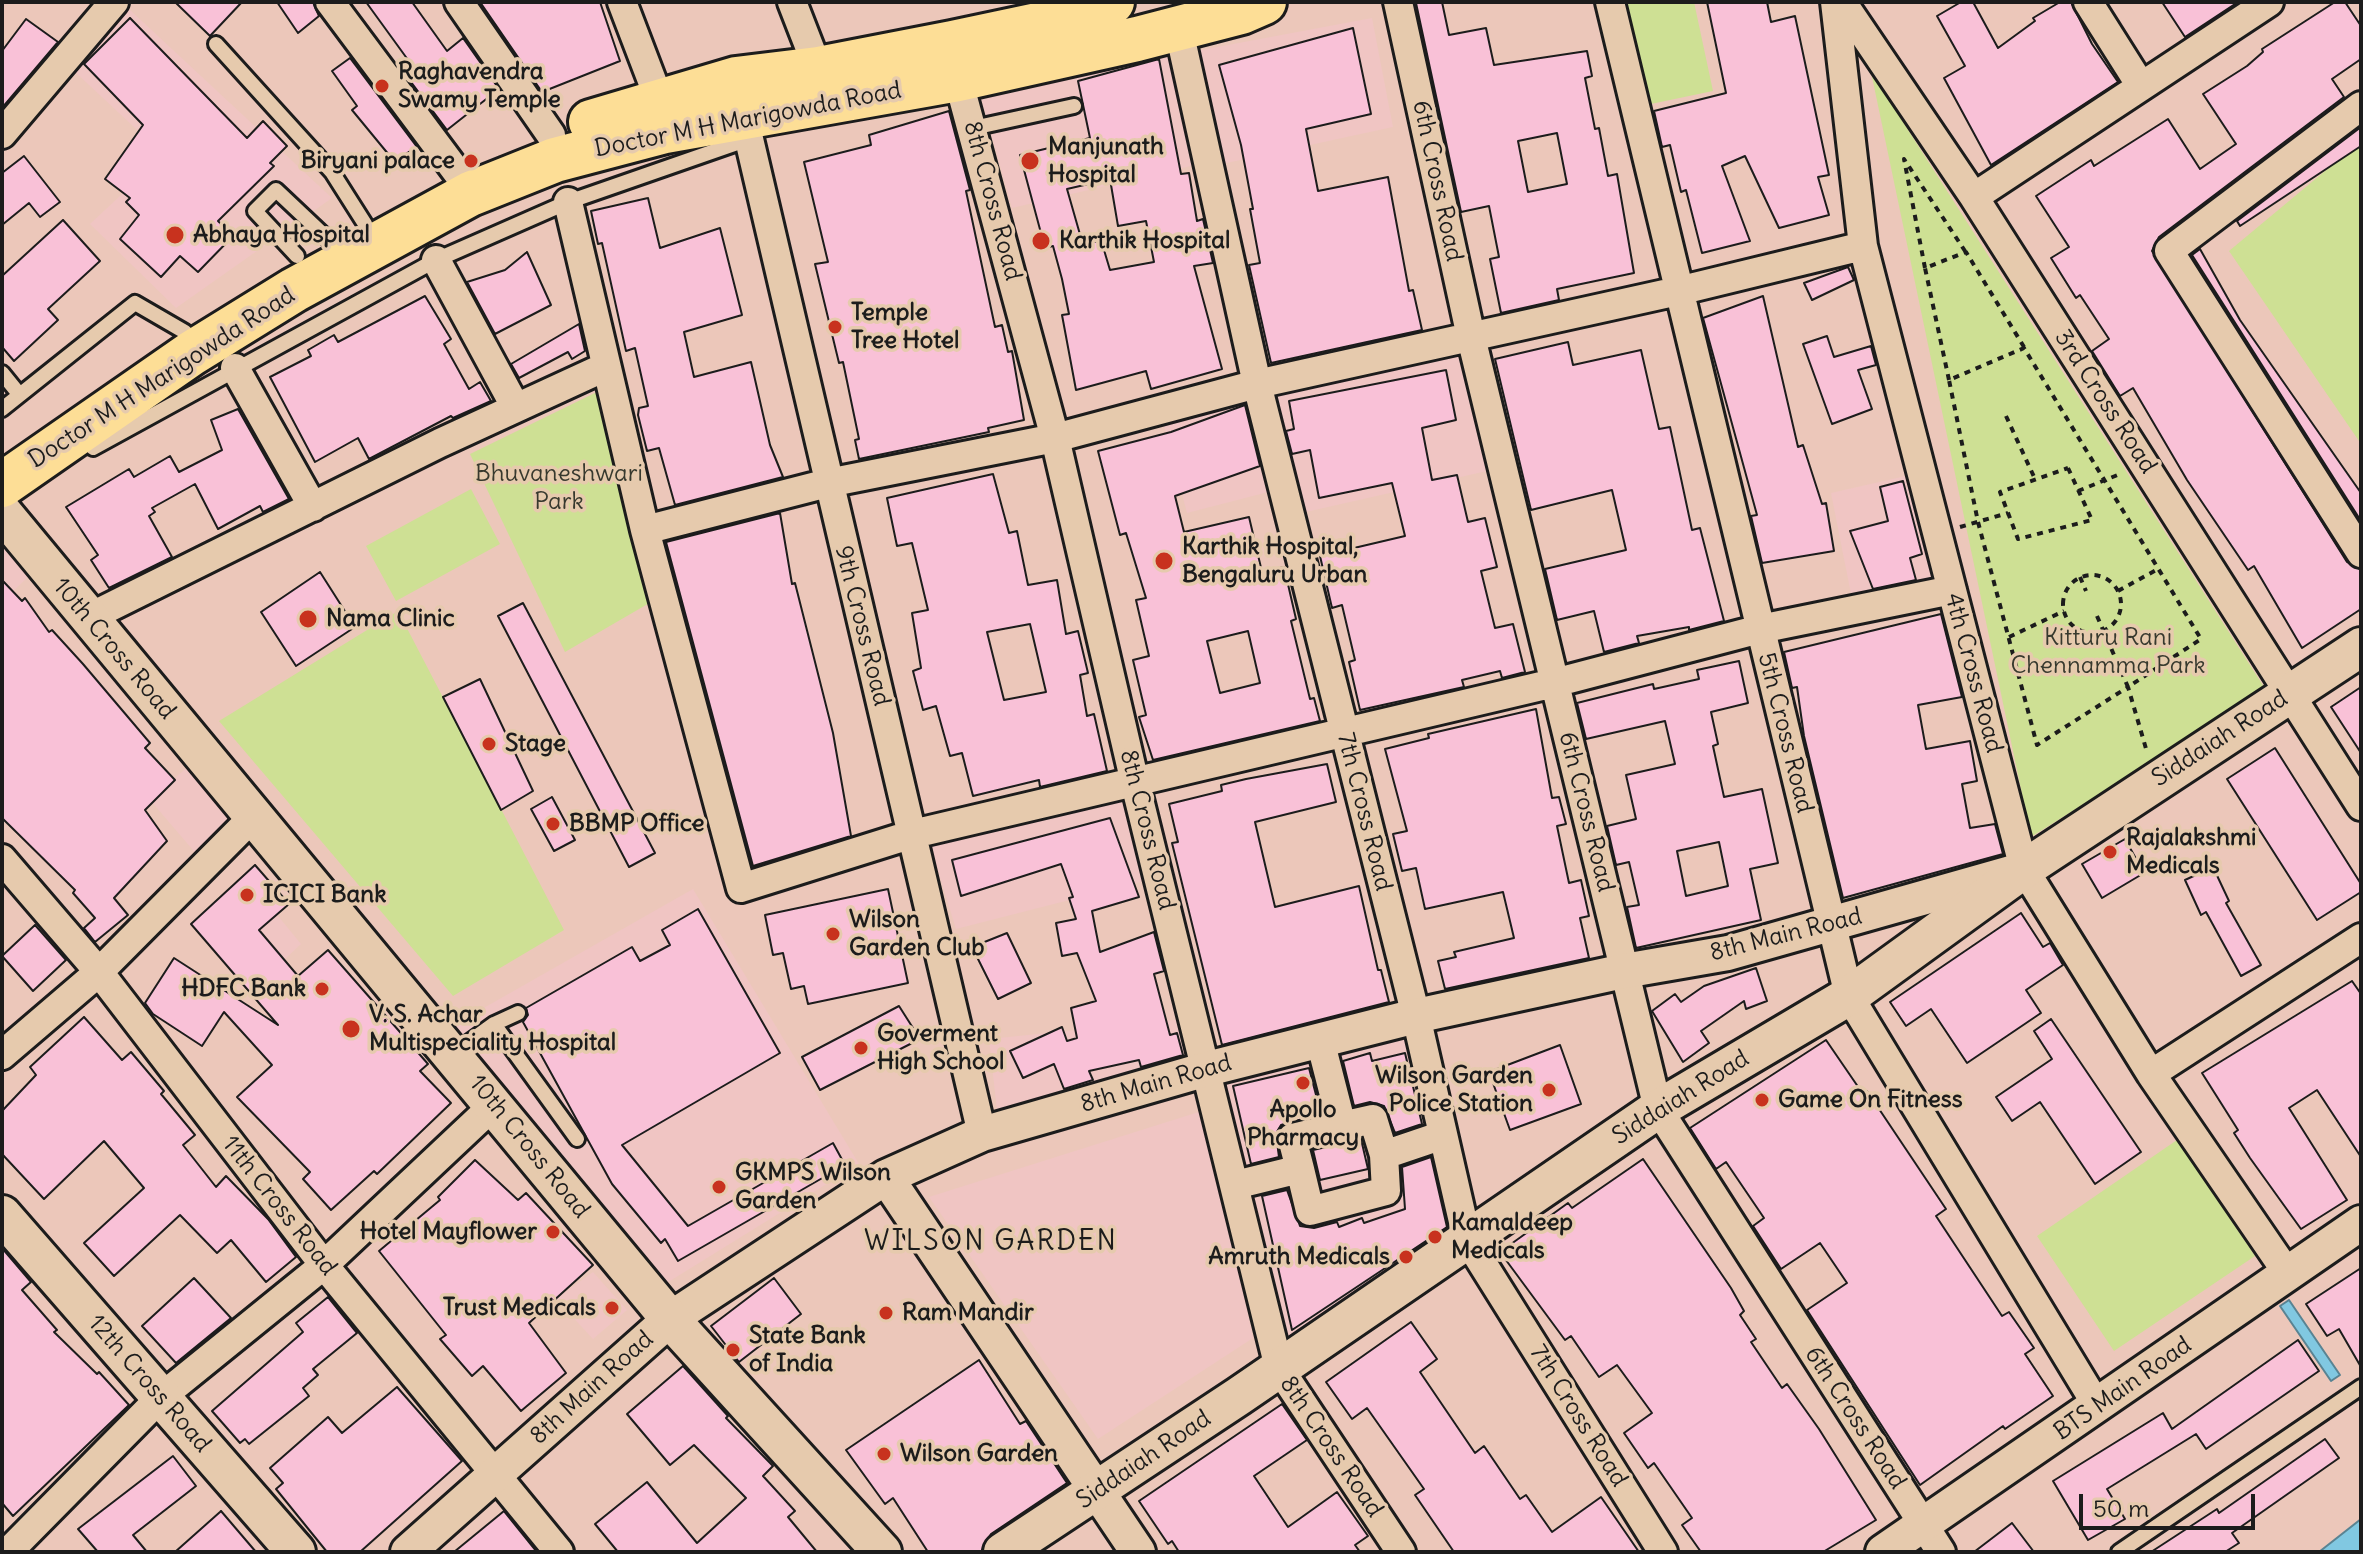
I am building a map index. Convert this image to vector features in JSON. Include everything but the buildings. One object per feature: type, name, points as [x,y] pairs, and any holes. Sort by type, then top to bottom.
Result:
[{"type":"main road","name":"Doctor M H Marigowda Road","points":[[8,484],[204,345],[308,282],[470,194],[555,160],[665,131],[745,128],[1178,26],[1248,5]]},
{"type":"main road","name":"Doctor M H Marigowda Road","points":[[8,484],[185,332],[330,240],[518,145],[659,99],[736,79],[818,69],[1098,7]]},
{"type":"main road","name":"10th Cross Road","points":[[8,484],[88,618],[495,1104],[670,1319],[882,1552]]},
{"type":"main road","name":"Siddaiah Road","points":[[1003,1552],[1098,1491],[1658,1109],[1849,996],[2024,869],[2361,647]]},
{"type":"main road","name":"12th Cross Road","points":[[2,1215],[296,1552]]},
{"type":"street","points":[[2,134],[114,2]]},
{"type":"street","points":[[330,2],[459,175]]},
{"type":"street","points":[[459,2],[551,135]]},
{"type":"street","points":[[622,2],[659,99]]},
{"type":"street","points":[[792,2],[818,69]]},
{"type":"street","name":"6th Cross Road","points":[[1398,2],[1471,337],[1658,1109],[1932,1538]]},
{"type":"street","name":"5th Cross Road","points":[[1610,2],[1849,996],[2098,1407]]},
{"type":"street","name":"4th Cross Road","points":[[1835,2],[1863,246],[2024,869],[2151,1074],[2288,1274]]},
{"type":"street","name":"3rd Cross Road","points":[[1842,2],[1974,197],[2361,806]]},
{"type":"street","points":[[2088,2],[2141,86]]},
{"type":"street","points":[[1974,197],[2269,2]]},
{"type":"street","name":"7th Cross Road","points":[[1178,26],[1257,384],[1416,1016],[1467,1239],[1663,1552]]},
{"type":"street","name":"8th Cross Road","points":[[958,79],[1055,438],[1135,783],[1279,1368],[1401,1552]]},
{"type":"street","points":[[2361,106],[2169,251],[2361,553]]},
{"type":"street","name":"9th Cross Road","points":[[745,128],[982,1134]]},
{"type":"street","points":[[568,202],[645,530],[741,888],[913,834],[1554,683],[1760,629],[1952,590]]},
{"type":"street","points":[[645,530],[828,483],[1055,438],[1257,384],[1678,291],[1863,246]]},
{"type":"street","points":[[436,260],[516,408]]},
{"type":"street","points":[[88,618],[605,367]]},
{"type":"street","points":[[235,368],[313,507]]},
{"type":"street","points":[[2,1055],[99,972],[253,817]]},
{"type":"street","name":"11th Cross Road","points":[[2,859],[99,972],[324,1265],[559,1552]]},
{"type":"street","name":"8th Main Road","points":[[408,1552],[670,1319],[886,1177],[982,1134],[1207,1069],[1416,1016],[1624,971],[1728,953],[2024,869]]},
{"type":"street","points":[[2151,1074],[2361,938]]},
{"type":"street","points":[[1320,1040],[1342,1126]]},
{"type":"street","points":[[14,1542],[160,1398],[324,1265],[495,1104]]},
{"type":"street","points":[[1373,1119],[1384,1155],[1386,1191],[1310,1211],[1292,1138],[1373,1119]]},
{"type":"street","points":[[1384,1155],[1443,1135]]},
{"type":"street","points":[[1235,1185],[1300,1169]]},
{"type":"street","points":[[886,1177],[1138,1552]]},
{"type":"street","name":"BTS Main Road","points":[[1883,1552],[1932,1538],[2098,1407],[2361,1223]]},
{"type":"lane","points":[[216,44],[332,172],[330,240]]},
{"type":"lane","points":[[973,128],[1074,106]]},
{"type":"lane","points":[[77,457],[436,260],[745,128]]},
{"type":"lane","points":[[2,409],[135,303],[185,332]]},
{"type":"lane","points":[[2,373],[19,394]]},
{"type":"lane","points":[[2,502],[8,484]]},
{"type":"lane","points":[[453,1054],[494,1024],[518,1013]]},
{"type":"lane","points":[[494,1024],[577,1139]]},
{"type":"lane","points":[[2119,1552],[2361,1387]]},
{"type":"path","points":[[1904,159],[1966,252],[2201,639],[2037,745],[1978,522],[1925,268],[1904,159]]},
{"type":"path","points":[[1925,268],[1966,252]]},
{"type":"path","points":[[1949,380],[2024,348]]},
{"type":"path","points":[[2006,416],[2035,479]]},
{"type":"path","points":[[2078,491],[2144,464]]},
{"type":"path","points":[[2068,468],[2092,520],[2018,539],[2000,492],[2035,479],[2068,468]]},
{"type":"path","points":[[1937,534],[2008,513]]},
{"type":"path","points":[[2118,591],[2158,568]]},
{"type":"path","points":[[2098,575],[2107,579],[2118,591],[2121,601],[2117,618],[2104,630],[2081,631],[2069,621],[2064,611],[2067,589],[2080,577],[2098,575]]},
{"type":"path","points":[[2080,577],[2086,591]]},
{"type":"path","points":[[2009,637],[2064,611]]},
{"type":"path","points":[[2097,616],[2128,687],[2156,781]]},
{"type":"shaded area","points":[[129,9],[332,198],[176,308],[90,224],[164,155],[73,70]]},
{"type":"shaded area","points":[[1372,18],[1393,127],[1222,164],[1196,51]]},
{"type":"shaded area","points":[[1172,53],[1195,165],[1012,208],[981,98]]},
{"type":"shaded area","points":[[1461,350],[1487,471],[1297,514],[1270,393]]},
{"type":"shaded area","points":[[1251,394],[1276,490],[1187,513],[1162,418]]},
{"type":"shaded area","points":[[1910,475],[1939,583],[1853,604],[1831,493]]},
{"type":"shaded area","points":[[2,541],[32,573],[2,602]]},
{"type":"shaded area","points":[[191,764],[240,822],[199,857],[150,800]]},
{"type":"shaded area","points":[[1122,799],[1144,881],[956,929],[930,845]]},
{"type":"shaded area","points":[[693,889],[859,1164],[665,1284],[452,1026]]},
{"type":"shaded area","points":[[274,911],[301,944],[252,990],[218,958]]},
{"type":"shaded area","points":[[1184,1019],[1196,1063],[997,1110],[989,1039]]},
{"type":"shaded area","points":[[1413,1033],[1459,1234],[1287,1350],[1219,1078]]},
{"type":"shaded area","points":[[1205,1110],[1253,1338],[1098,1439],[929,1197]]},
{"type":"shaded area","points":[[593,1272],[627,1310],[593,1339],[556,1299]]},
{"type":"green space","points":[[1624,2],[1694,2],[1713,91],[1646,105]]},
{"type":"green space","name":"Kitturu Rani Chennamma Park","points":[[1871,72],[2266,690],[2031,837]]},
{"type":"green space","points":[[2361,141],[2361,444],[2229,251]]},
{"type":"green space","name":"Bhuvaneshwari Park","points":[[601,390],[658,598],[565,652],[470,454]]},
{"type":"green space","points":[[471,489],[500,544],[396,601],[366,546]]},
{"type":"green space","points":[[398,611],[564,930],[453,996],[219,721]]},
{"type":"green space","points":[[2177,1140],[2255,1256],[2114,1351],[2037,1236]]},
{"type":"water","points":[[2289,1300],[2340,1375],[2331,1381],[2280,1306]]},
{"type":"water","points":[[2361,1519],[2361,1552],[2319,1552]]},
{"type":"place","name":"Raghavendra Swamy Temple","points":[[382,86]]},
{"type":"place","name":"Biryani palace","points":[[471,161]]},
{"type":"place","name":"Manjunath Hospital","points":[[1030,161]]},
{"type":"place","name":"Abhaya Hospital","points":[[175,235]]},
{"type":"place","name":"Karthik Hospital","points":[[1041,241]]},
{"type":"place","name":"Temple Tree Hotel","points":[[835,327]]},
{"type":"place","name":"Karthik Hospital, Bengaluru Urban","points":[[1164,561]]},
{"type":"place","name":"Nama Clinic","points":[[308,619]]},
{"type":"place","name":"Stage","points":[[489,744]]},
{"type":"place","name":"BBMP Office","points":[[553,824]]},
{"type":"place","name":"Rajalakshmi Medicals","points":[[2110,852]]},
{"type":"place","name":"ICICI Bank","points":[[247,895]]},
{"type":"place","name":"Wilson Garden Club","points":[[833,934]]},
{"type":"place","name":"HDFC Bank","points":[[322,989]]},
{"type":"place","name":"V. S. Achar Multispeciality Hospital","points":[[351,1029]]},
{"type":"place","name":"Goverment High School","points":[[861,1048]]},
{"type":"place","name":"Apollo Pharmacy","points":[[1303,1083]]},
{"type":"place","name":"Wilson Garden Police Station","points":[[1549,1090]]},
{"type":"place","name":"Game On Fitness","points":[[1762,1100]]},
{"type":"place","name":"GKMPS Wilson Garden","points":[[719,1187]]},
{"type":"place","name":"Hotel Mayflower","points":[[553,1232]]},
{"type":"place","name":"Kamaldeep Medicals","points":[[1435,1237]]},
{"type":"place","name":"Amruth Medicals","points":[[1406,1257]]},
{"type":"place","name":"Trust Medicals","points":[[612,1308]]},
{"type":"place","name":"Ram Mandir","points":[[886,1313]]},
{"type":"place","name":"State Bank of India","points":[[733,1350]]},
{"type":"place","name":"Wilson Garden","points":[[884,1454]]},
{"type":"district","name":"WILSON GARDEN","points":[[991,1242]]}]
